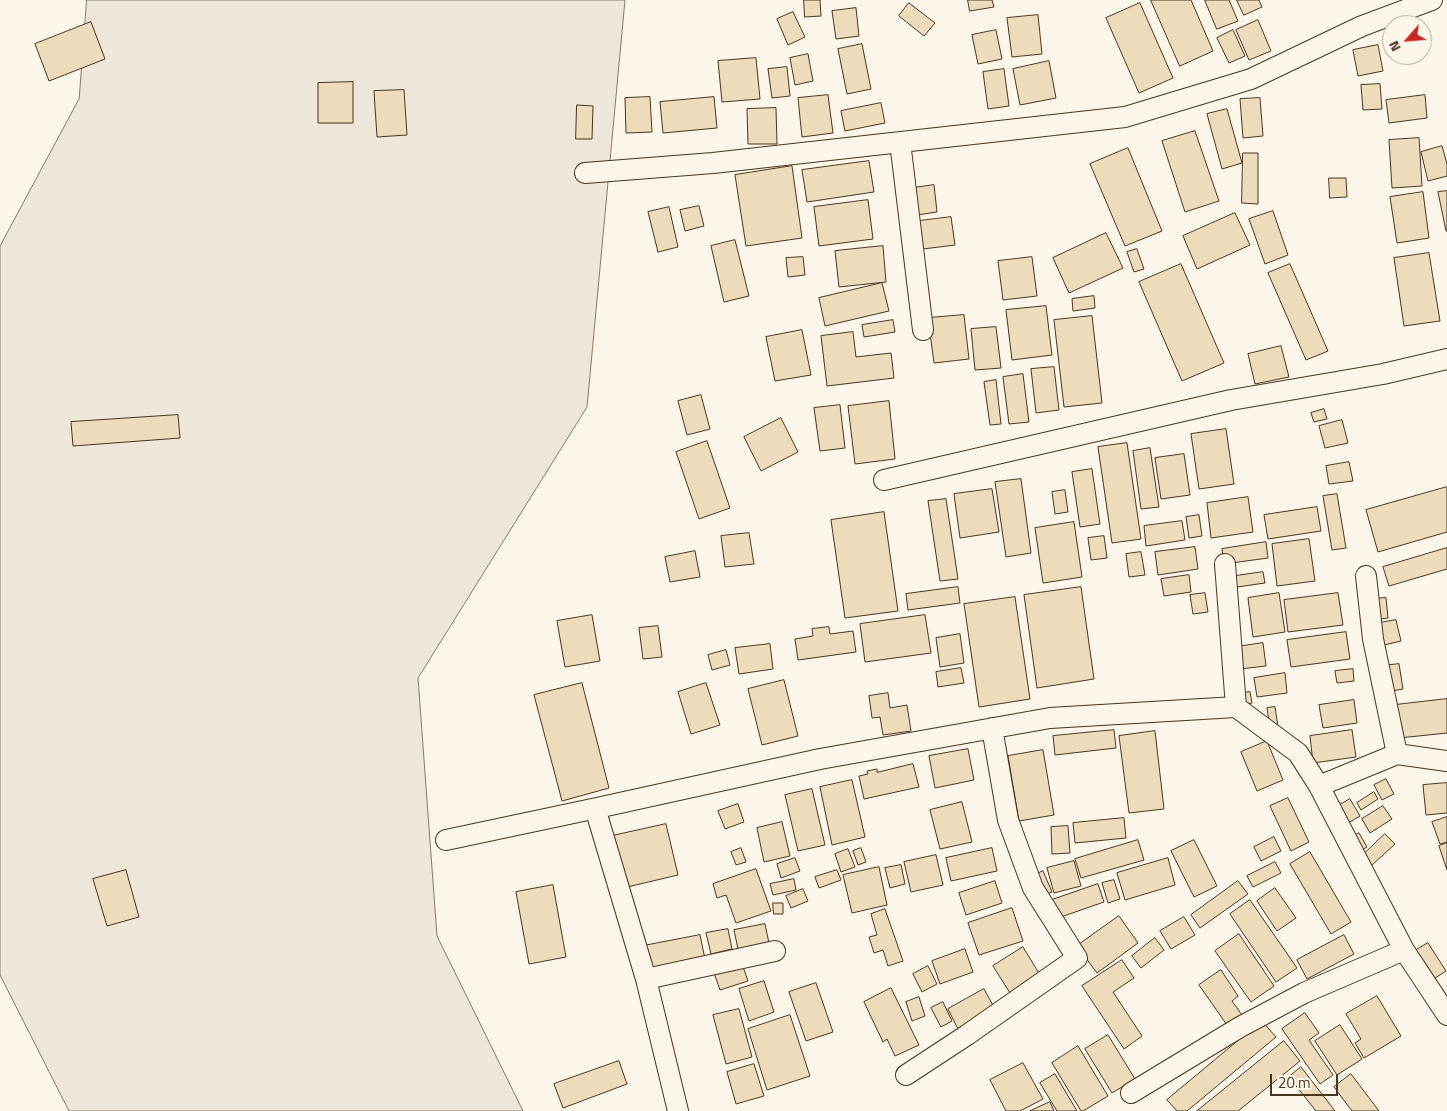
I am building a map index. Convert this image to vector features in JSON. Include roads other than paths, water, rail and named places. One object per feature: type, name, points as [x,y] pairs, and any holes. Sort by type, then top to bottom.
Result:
[{"type":"street","points":[[585,173],[713,163],[1125,117],[1251,79],[1362,26],[1432,0]]},
{"type":"street","points":[[900,142],[922,330]]},
{"type":"street","points":[[884,480],[1230,400],[1384,374],[1447,359]]},
{"type":"street","points":[[1225,564],[1236,707]]},
{"type":"street","points":[[1366,576],[1373,639],[1397,754]]},
{"type":"street","points":[[446,840],[820,759],[1050,718],[1236,707],[1298,753],[1318,786],[1404,950],[1447,1015]]},
{"type":"street","points":[[906,1075],[967,1036],[1077,958],[1033,888],[1008,820],[992,728]]},
{"type":"street","points":[[1318,786],[1397,754],[1447,761]]},
{"type":"street","points":[[597,808],[598,818],[646,979],[678,1111]]},
{"type":"street","points":[[1131,1092],[1240,1027],[1304,993],[1404,950]]},
{"type":"street","points":[[646,979],[775,951]]}]
